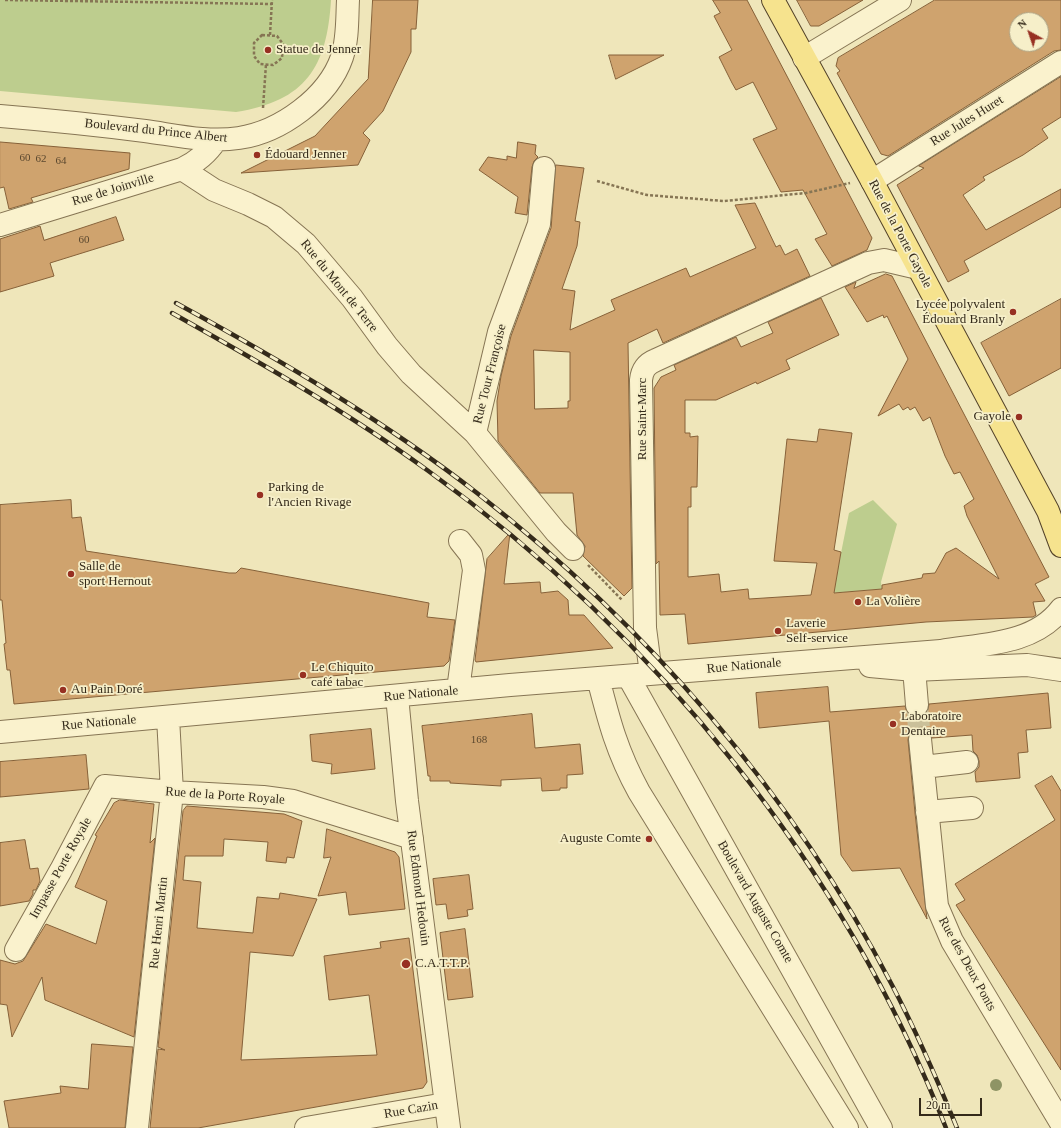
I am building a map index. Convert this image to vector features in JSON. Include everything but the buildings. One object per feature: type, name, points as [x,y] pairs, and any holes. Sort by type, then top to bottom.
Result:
[{"type":"main road","name":"Rue de la Porte Gayole","points":[[773,0],[1048,511],[1061,546]]},
{"type":"main road","name":"Rue de la Porte Gayole","points":[[1048,511],[1061,528]]},
{"type":"street","name":"Boulevard du Prince Albert","points":[[0,116],[79,123],[216,140],[248,137],[274,126],[297,112],[326,86],[337,68],[345,46],[348,0]]},
{"type":"street","points":[[804,58],[900,0]]},
{"type":"street","name":"Rue Jules Huret","points":[[870,178],[1061,62]]},
{"type":"street","name":"Rue de Joinville","points":[[0,225],[182,169],[200,159],[208,152],[216,140]]},
{"type":"street","name":"Rue Tour Françoise","points":[[544,168],[539,224],[502,321],[475,433],[556,532],[573,549]]},
{"type":"street","name":"Rue du Mont de Terre","points":[[182,169],[214,190],[274,217],[295,234],[338,280],[387,346],[411,374],[475,433]]},
{"type":"street","name":"Rue Saint-Marc","points":[[651,674],[645,613],[641,380],[644,369],[649,363],[868,263],[884,260],[918,268]]},
{"type":"street","points":[[458,690],[474,570],[470,554],[460,541]]},
{"type":"street","name":"Rue Nationale","points":[[914,662],[941,651],[1006,640],[1024,635],[1044,626],[1061,610]]},
{"type":"street","name":"Rue Nationale","points":[[941,651],[985,652],[1016,650],[1040,642],[1061,630]]},
{"type":"street","name":"Rue Nationale","points":[[0,732],[458,690],[819,660],[1027,665],[1061,670]]},
{"type":"street","points":[[914,662],[917,705]]},
{"type":"street","name":"Boulevard Auguste Comte","points":[[628,676],[881,1128]]},
{"type":"street","points":[[598,678],[611,729],[629,773],[639,792],[847,1128]]},
{"type":"street","name":"Rue Edmond Hedouin","points":[[397,696],[412,838],[449,1128]]},
{"type":"street","name":"Rue Henri Martin","points":[[137,1128],[172,792],[168,717]]},
{"type":"street","name":"Rue des Deux Ponts","points":[[920,739],[936,906],[943,925],[1061,1123]]},
{"type":"street","points":[[923,767],[967,762]]},
{"type":"street","name":"Rue de la Porte Royale","points":[[105,786],[172,792],[262,796],[292,801],[412,838]]},
{"type":"street","name":"Impasse Porte Royale","points":[[16,950],[61,870],[105,786]]},
{"type":"street","points":[[927,812],[972,808]]},
{"type":"street","name":"Rue Cazin","points":[[306,1128],[446,1104]]},
{"type":"path","points":[[5,0],[272,4]]},
{"type":"path","points":[[270,36],[272,0]]},
{"type":"path","points":[[262,35],[276,36],[283,44],[282,58],[273,64],[266,64],[260,64],[254,56],[254,43],[262,35]]},
{"type":"path","points":[[258,112],[263,110],[266,64]]},
{"type":"path","points":[[597,181],[647,196],[724,201],[827,190],[870,178]]},
{"type":"path","points":[[573,549],[621,599],[645,613]]},
{"type":"green space","points":[[0,0],[331,0],[329,24],[324,44],[318,62],[308,77],[296,89],[280,99],[260,107],[236,112],[0,91]]},
{"type":"green space","points":[[873,500],[897,524],[881,582],[882,589],[833,593],[849,513]]},
{"type":"tunnel","points":[[917,705],[920,739]]},
{"type":"railway","points":[[176,303],[254,346],[330,392],[441,466],[477,493],[539,544],[599,599],[656,656],[711,717],[762,780],[809,846],[853,914],[892,985],[926,1055],[957,1128]]},
{"type":"railway","points":[[172,313],[334,407],[427,470],[511,535],[590,605],[664,681],[733,762],[797,847],[854,937],[903,1031],[946,1128]]},
{"type":"place","name":"Statue de Jenner","points":[[268,50]]},
{"type":"place","name":"Édouard Jenner","points":[[257,155]]},
{"type":"place","name":"Lycée polyvalent Édouard Branly","points":[[1013,312]]},
{"type":"place","name":"Gayole","points":[[1019,417]]},
{"type":"place","name":"Parking de l'Ancien Rivage","points":[[260,495]]},
{"type":"place","name":"Salle de sport Hernout","points":[[71,574]]},
{"type":"place","name":"La Volière","points":[[858,602]]},
{"type":"place","name":"Laverie Self-service","points":[[778,631]]},
{"type":"place","name":"Le Chiquito café tabac","points":[[303,675]]},
{"type":"place","name":"Au Pain Doré","points":[[63,690]]},
{"type":"place","name":"Laboratoire Dentaire","points":[[893,724]]},
{"type":"place","name":"Auguste Comte","points":[[649,839]]},
{"type":"place","name":"C.A.T.T.P.","points":[[406,964]]}]
